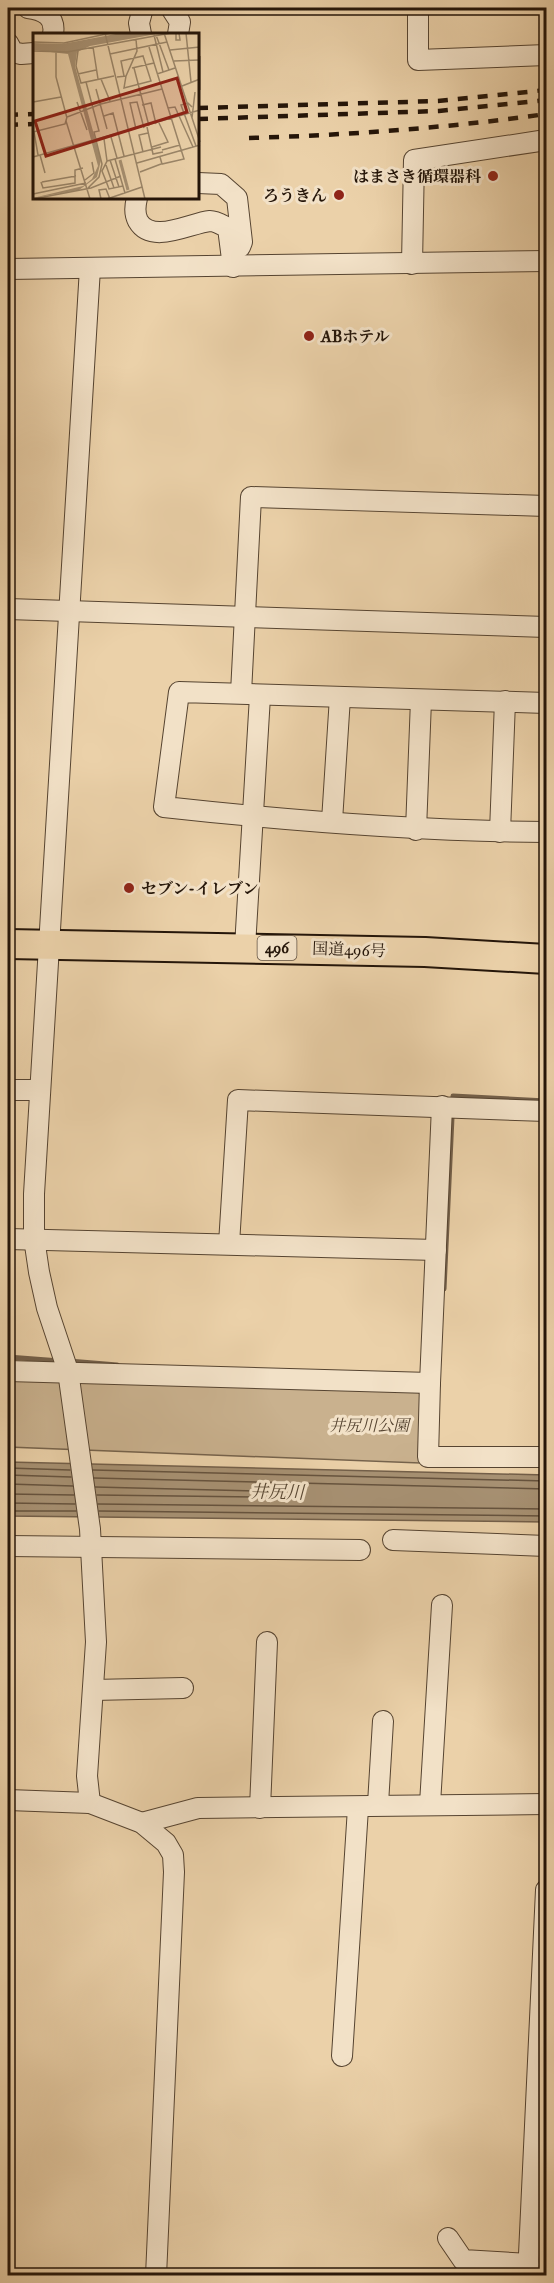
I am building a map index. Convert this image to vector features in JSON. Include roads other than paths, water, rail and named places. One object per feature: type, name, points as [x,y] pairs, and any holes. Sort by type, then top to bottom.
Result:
[{"type":"highway","name":"国道496号","points":[[8,944],[425,952],[546,959]]},
{"type":"street","points":[[28,8],[47,14],[52,21],[53,33]]},
{"type":"street","points":[[141,33],[139,23],[143,8]]},
{"type":"street","points":[[171,8],[180,21],[178,33]]},
{"type":"street","points":[[418,8],[418,60],[546,55]]},
{"type":"street","points":[[8,43],[13,52],[33,53]]},
{"type":"street","points":[[412,264],[414,160],[546,140]]},
{"type":"street","points":[[200,183],[221,184],[237,198],[243,242],[233,267]]},
{"type":"street","points":[[136,200],[136,217],[141,226],[155,231],[168,232],[213,221],[228,228],[233,267]]},
{"type":"street","points":[[8,269],[546,261]]},
{"type":"street","points":[[90,268],[34,1194],[34,1239],[47,1308],[68,1371],[91,1538],[96,1642],[87,1790],[90,1803]]},
{"type":"street","points":[[245,947],[251,816],[251,695],[244,618],[251,496],[546,506]]},
{"type":"street","points":[[8,609],[69,613],[546,627]]},
{"type":"street","points":[[546,703],[179,692],[164,807],[291,821],[332,821],[416,830],[546,832]]},
{"type":"street","points":[[332,821],[340,697]]},
{"type":"street","points":[[416,830],[421,699]]},
{"type":"street","points":[[500,832],[505,701]]},
{"type":"street","points":[[8,1090],[40,1090]]},
{"type":"street","points":[[228,1244],[238,1100],[546,1111]]},
{"type":"street","points":[[442,1106],[428,1457],[546,1457]]},
{"type":"street","points":[[8,1239],[436,1250]]},
{"type":"street","points":[[8,1371],[430,1383]]},
{"type":"street","points":[[8,1546],[91,1538],[360,1550]]},
{"type":"street","points":[[393,1540],[546,1545]]},
{"type":"street","points":[[430,1804],[442,1605]]},
{"type":"street","points":[[260,1808],[267,1642]]},
{"type":"street","points":[[93,1690],[183,1688]]},
{"type":"street","points":[[378,1804],[383,1721]]},
{"type":"street","points":[[8,1800],[90,1803],[142,1823],[166,1843],[173,1856],[156,2276]]},
{"type":"street","points":[[142,1823],[198,1808],[330,1805],[357,1808],[378,1804],[546,1804]]},
{"type":"street","points":[[342,2056],[357,1808]]},
{"type":"street","points":[[448,2238],[463,2260],[528,2270],[539,2207],[546,1890]]},
{"type":"water","name":"井尻川","points":[[8,1462],[546,1475],[546,1522],[8,1516]]},
{"type":"waterway","points":[[444,1289],[453,1096],[546,1101]]},
{"type":"waterway","points":[[8,1357],[60,1361]]},
{"type":"waterway","points":[[69,1361],[117,1365]]},
{"type":"railway","points":[[200,108],[438,101],[546,90]]},
{"type":"railway","points":[[200,119],[439,111],[546,100]]},
{"type":"railway","points":[[8,115],[33,114]]},
{"type":"railway","points":[[249,138],[398,130],[546,114]]},
{"type":"railway","points":[[8,125],[33,124]]},
{"type":"place","name":"はまさき循環器科","points":[[493,176]]},
{"type":"place","name":"ろうきん","points":[[339,195]]},
{"type":"place","name":"ABホテル","points":[[309,336]]},
{"type":"place","name":"セブン-イレブン","points":[[129,888]]},
{"type":"park label","name":"井尻川公園","points":[[369,1425]]}]
